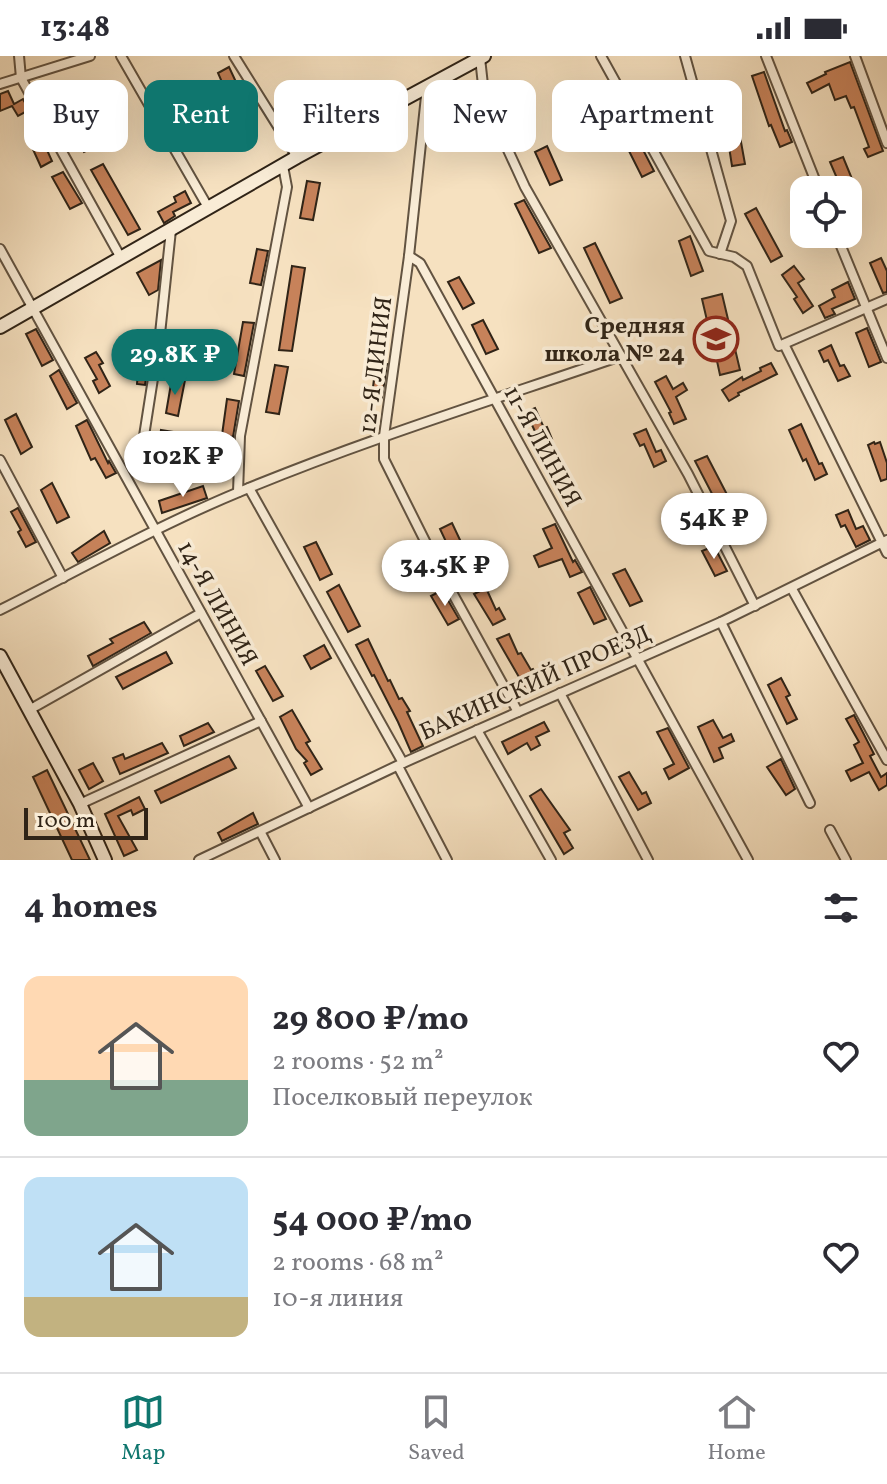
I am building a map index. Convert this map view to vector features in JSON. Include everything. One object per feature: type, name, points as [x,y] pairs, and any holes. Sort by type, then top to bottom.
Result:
[{"type":"street","points":[[19,56],[21,78],[121,258]]},
{"type":"street","points":[[0,84],[90,56]]},
{"type":"street","points":[[121,56],[209,209]]},
{"type":"street","points":[[234,56],[297,157]]},
{"type":"street","points":[[601,56],[699,237],[709,251],[734,257],[747,266],[782,345],[887,553]]},
{"type":"street","points":[[685,56],[731,221],[720,254]]},
{"type":"street","points":[[766,56],[813,176]]},
{"type":"street","points":[[855,56],[887,143]]},
{"type":"street","points":[[440,80],[482,57],[483,85],[491,113],[525,187],[688,474],[755,606]]},
{"type":"street","points":[[0,327],[297,157],[424,89]]},
{"type":"street","name":"12-Я ЛИНИЯ","points":[[424,115],[409,256],[384,436],[384,459],[438,567],[518,712]]},
{"type":"street","points":[[238,492],[240,436],[287,187],[283,166]]},
{"type":"street","points":[[141,455],[160,334],[171,230]]},
{"type":"street","points":[[842,248],[887,358]]},
{"type":"street","name":"14-Я ЛИНИЯ","points":[[0,249],[309,808]]},
{"type":"street","name":"11-Я ЛИНИЯ","points":[[409,256],[420,263],[748,860]]},
{"type":"street","points":[[782,345],[887,299]]},
{"type":"street","points":[[0,610],[238,492],[384,436],[621,356]]},
{"type":"street","points":[[0,460],[63,578]]},
{"type":"street","points":[[249,488],[400,764],[447,860]]},
{"type":"street","name":"БАКИНСКИЙ ПРОЕЗД","points":[[199,860],[400,764],[721,622],[884,542]]},
{"type":"street","points":[[792,589],[887,760]]},
{"type":"street","points":[[29,710],[201,613]]},
{"type":"street","points":[[721,622],[810,803]]},
{"type":"street","points":[[0,656],[80,804],[105,860]]},
{"type":"street","points":[[560,693],[648,860]]},
{"type":"street","points":[[80,804],[261,721]]},
{"type":"street","points":[[477,730],[551,860]]},
{"type":"street","points":[[830,830],[846,860]]},
{"type":"street","points":[[261,833],[275,860]]},
{"type":"building","points":[[850,62],[883,151],[868,157],[864,149],[869,147],[854,107],[851,108],[846,96],[835,100],[829,84],[812,93],[807,83]]},
{"type":"building","points":[[229,67],[235,80],[221,80],[218,73]]},
{"type":"building","points":[[764,72],[785,131],[792,142],[780,147],[769,126],[752,76]]},
{"type":"building","points":[[8,91],[14,104],[23,99],[24,113],[18,116],[12,106],[0,111],[0,94]]},
{"type":"building","points":[[547,146],[562,180],[550,185],[536,152]]},
{"type":"building","points":[[742,148],[745,164],[732,166],[730,152],[742,152]]},
{"type":"building","points":[[34,152],[48,152],[52,161],[41,167]]},
{"type":"building","points":[[630,152],[644,152],[654,171],[642,177]]},
{"type":"building","points":[[843,157],[851,176],[836,176],[830,162]]},
{"type":"building","points":[[103,164],[140,229],[128,235],[91,170]]},
{"type":"building","points":[[63,172],[82,203],[70,209],[52,177]]},
{"type":"building","points":[[307,181],[320,183],[313,220],[300,218]]},
{"type":"building","points":[[185,191],[191,203],[173,212],[175,216],[164,223],[158,212],[176,202],[174,197]]},
{"type":"building","points":[[524,200],[551,248],[539,253],[515,204]]},
{"type":"building","points":[[756,208],[782,256],[771,262],[745,214]]},
{"type":"building","points":[[690,236],[703,271],[691,276],[679,241]]},
{"type":"building","points":[[595,243],[622,298],[610,303],[584,248]]},
{"type":"building","points":[[257,249],[268,251],[261,285],[250,283]]},
{"type":"building","points":[[881,258],[887,271],[887,292],[883,293],[870,263]]},
{"type":"building","points":[[161,260],[158,290],[149,295],[137,273]]},
{"type":"building","points":[[292,266],[305,268],[292,351],[279,350]]},
{"type":"building","points":[[794,266],[804,279],[798,283],[813,306],[803,313],[794,299],[797,297],[782,275]]},
{"type":"building","points":[[459,277],[474,303],[463,309],[448,282]]},
{"type":"building","points":[[848,282],[855,299],[832,309],[835,314],[825,318],[819,306],[835,297],[832,290]]},
{"type":"building","name":"Средняя школа № 24","points":[[722,294],[740,370],[720,375],[714,347],[702,350],[697,331],[709,329],[702,299]]},
{"type":"building","points":[[483,320],[498,349],[486,354],[472,325]]},
{"type":"building","points":[[243,322],[254,323],[244,376],[234,374]]},
{"type":"building","points":[[867,328],[881,362],[869,367],[856,333]]},
{"type":"building","points":[[36,329],[53,360],[42,366],[26,334]]},
{"type":"building","points":[[179,331],[192,333],[188,354],[211,358],[209,370],[172,364]]},
{"type":"building","points":[[831,345],[840,366],[844,365],[850,376],[838,381],[828,360],[824,362],[819,351]]},
{"type":"building","points":[[140,349],[150,351],[145,385],[137,384]]},
{"type":"building","points":[[96,352],[110,386],[99,393],[93,381],[97,379],[85,358]]},
{"type":"building","points":[[376,362],[387,364],[382,398],[372,396]]},
{"type":"building","points":[[771,363],[777,374],[738,393],[729,401],[722,390]]},
{"type":"building","points":[[275,365],[288,367],[279,414],[266,412]]},
{"type":"building","points":[[59,370],[77,403],[67,409],[50,376]]},
{"type":"building","points":[[666,376],[673,389],[683,383],[687,390],[676,397],[686,419],[674,424],[655,382]]},
{"type":"building","points":[[172,378],[185,380],[178,416],[166,413]]},
{"type":"building","points":[[227,399],[239,401],[233,437],[222,435]]},
{"type":"building","points":[[535,408],[552,439],[541,444],[523,413]]},
{"type":"building","points":[[16,414],[32,447],[21,454],[5,420]]},
{"type":"building","points":[[87,420],[116,473],[106,478],[95,458],[91,460],[76,426]]},
{"type":"building","points":[[801,424],[819,464],[822,463],[827,474],[815,480],[789,430]]},
{"type":"building","points":[[646,429],[656,452],[661,450],[666,461],[654,467],[644,444],[640,446],[634,434]]},
{"type":"building","points":[[161,430],[174,432],[168,464],[155,462]]},
{"type":"building","points":[[880,442],[887,463],[887,479],[881,481],[868,445]]},
{"type":"building","points":[[707,456],[734,508],[722,513],[695,461]]},
{"type":"building","points":[[52,483],[69,517],[57,523],[41,490]]},
{"type":"building","points":[[203,486],[207,498],[162,513],[159,501]]},
{"type":"building","points":[[18,508],[36,542],[26,547],[11,512]]},
{"type":"building","points":[[848,510],[856,529],[863,526],[870,540],[856,547],[836,515]]},
{"type":"building","points":[[452,523],[477,576],[465,582],[440,529]]},
{"type":"building","points":[[555,524],[573,562],[575,560],[582,572],[570,577],[562,559],[539,567],[534,556],[552,548],[543,529]]},
{"type":"building","points":[[104,531],[110,543],[78,562],[72,553]]},
{"type":"building","points":[[316,542],[332,574],[320,580],[304,547]]},
{"type":"building","points":[[415,543],[430,576],[418,581],[403,548]]},
{"type":"building","points":[[714,546],[727,571],[715,576],[702,551]]},
{"type":"building","points":[[625,569],[642,601],[630,606],[613,574]]},
{"type":"building","points":[[339,585],[360,626],[348,632],[327,592]]},
{"type":"building","points":[[590,587],[606,619],[594,624],[578,593]]},
{"type":"building","points":[[486,588],[496,610],[499,608],[505,619],[493,625],[474,594]]},
{"type":"building","points":[[442,590],[459,619],[448,625],[431,596]]},
{"type":"building","points":[[144,622],[151,633],[93,666],[88,656],[113,643],[110,639]]},
{"type":"building","points":[[509,634],[518,654],[521,653],[542,683],[527,691],[497,639]]},
{"type":"building","points":[[368,639],[388,681],[410,711],[407,712],[423,746],[411,752],[356,645]]},
{"type":"building","points":[[324,645],[331,658],[311,669],[304,656]]},
{"type":"building","points":[[166,652],[172,663],[123,689],[116,677]]},
{"type":"building","points":[[265,666],[283,696],[273,701],[256,671]]},
{"type":"building","points":[[781,678],[797,719],[787,724],[768,685]]},
{"type":"building","points":[[292,710],[310,741],[306,743],[322,769],[311,775],[304,763],[307,761],[296,749],[280,717]]},
{"type":"building","points":[[854,715],[874,754],[870,756],[881,777],[887,773],[887,785],[879,790],[869,772],[851,781],[846,771],[863,763],[854,745],[859,742],[846,719]]},
{"type":"building","points":[[713,720],[723,738],[731,734],[734,741],[719,748],[723,758],[714,762],[698,727]]},
{"type":"building","points":[[544,722],[549,731],[536,737],[540,745],[531,750],[527,743],[508,754],[502,742]]},
{"type":"building","points":[[208,723],[214,732],[184,746],[180,736]]},
{"type":"building","points":[[668,728],[689,768],[669,779],[664,769],[674,764],[657,732]]},
{"type":"building","points":[[162,743],[168,753],[120,774],[113,758],[123,754],[125,759]]},
{"type":"building","points":[[229,756],[236,768],[161,803],[155,791]]},
{"type":"building","points":[[781,759],[795,789],[786,795],[767,767]]},
{"type":"building","points":[[93,763],[103,781],[89,789],[79,770]]},
{"type":"building","points":[[47,770],[90,860],[72,860],[33,777]]},
{"type":"building","points":[[629,772],[651,803],[638,810],[619,777]]},
{"type":"building","points":[[541,789],[570,830],[564,833],[573,848],[564,854],[530,796]]},
{"type":"building","points":[[139,797],[145,809],[133,815],[131,810],[118,816],[137,850],[124,856],[105,814]]},
{"type":"building","points":[[253,813],[258,824],[222,841],[218,833]]},
{"type":"place","name":"Средняя школа № 24","points":[[716,339]]}]
